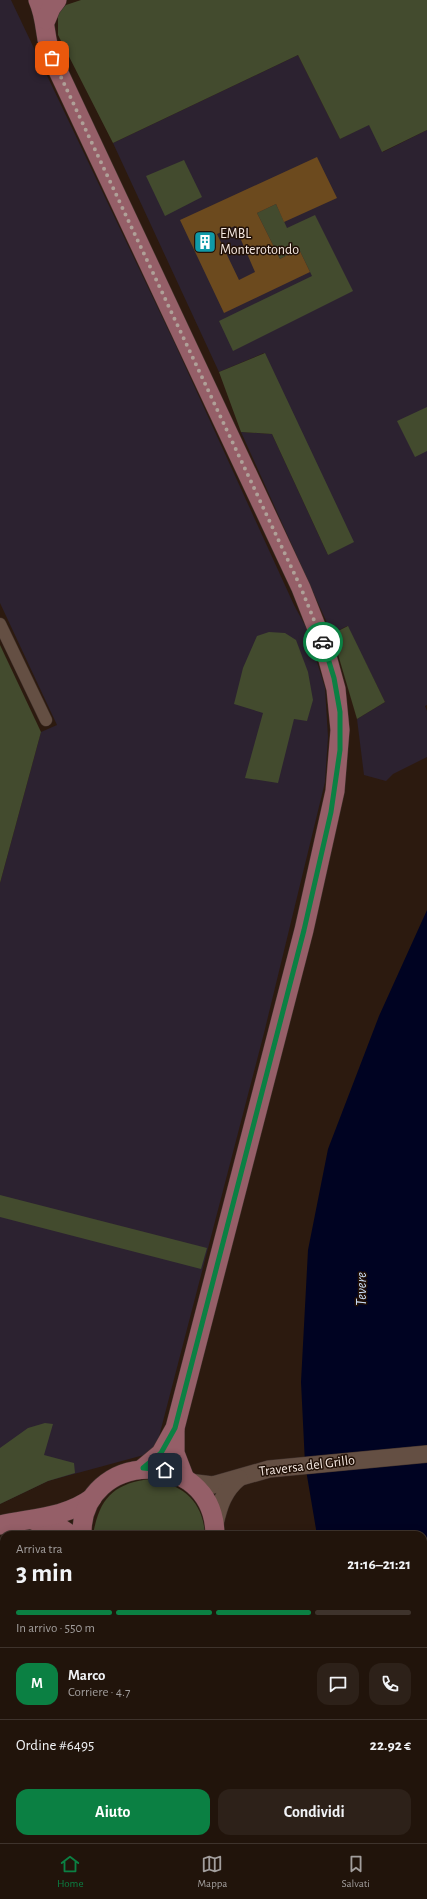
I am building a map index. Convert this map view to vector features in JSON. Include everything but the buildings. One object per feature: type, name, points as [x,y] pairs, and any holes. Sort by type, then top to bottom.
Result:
[{"type":"main road","points":[[38,0],[46,20],[47,44],[52,58],[301,588],[325,649],[336,689],[340,712],[340,750],[335,791],[307,915],[175,1428],[175,1453],[186,1480]]},
{"type":"main road","points":[[46,20],[51,8],[57,0]]},
{"type":"main road","points":[[143,1468],[161,1453],[175,1428]]},
{"type":"main road","name":"Traversa del Grillo","points":[[186,1480],[213,1485],[258,1471],[283,1467],[427,1454]]},
{"type":"main road","name":"Traversa del Grillo","points":[[0,1525],[26,1521],[65,1511],[85,1503],[102,1487],[121,1474],[143,1468],[165,1470],[186,1480],[196,1488],[208,1504],[215,1529]]},
{"type":"main road","points":[[215,1529],[218,1512],[226,1492],[239,1478]]},
{"type":"main road","name":"Traversa del Grillo","points":[[82,1531],[86,1511],[92,1498]]},
{"type":"main road","points":[[26,1521],[50,1524],[65,1531]]},
{"type":"street","points":[[0,624],[46,720]]},
{"type":"shaded area","points":[[0,0],[11,0],[175,344],[294,605],[307,629],[325,688],[328,737],[325,782],[264,1033],[155,1452],[48,1481],[0,1504],[0,883],[41,732],[57,725],[0,603]]},
{"type":"shaded area","points":[[298,55],[340,139],[369,124],[383,152],[427,130],[427,705],[425,706],[427,711],[427,757],[393,774],[386,781],[364,775],[357,719],[385,702],[347,626],[332,634],[241,432],[272,434],[328,555],[264,353],[219,372],[113,143]]},
{"type":"green space","points":[[81,0],[427,0],[427,130],[382,152],[369,125],[340,139],[298,55],[113,143],[58,35],[58,13],[66,5]]},
{"type":"green space","points":[[184,160],[202,197],[165,216],[146,176]]},
{"type":"green space","points":[[276,204],[287,228],[315,215],[353,291],[233,351],[219,321],[312,276],[299,249],[280,259],[257,213]]},
{"type":"green space","points":[[265,353],[354,542],[328,555],[272,434],[241,432],[219,372]]},
{"type":"green space","points":[[427,407],[427,451],[415,457],[397,421]]},
{"type":"green space","points":[[348,626],[385,702],[357,719],[332,634]]},
{"type":"green space","points":[[269,632],[285,633],[296,640],[308,672],[313,700],[307,721],[294,719],[278,783],[245,778],[263,713],[234,704],[243,668],[257,636]]},
{"type":"green space","points":[[0,645],[41,732],[0,883]]},
{"type":"green space","points":[[0,1195],[207,1248],[201,1269],[0,1217]]},
{"type":"green space","points":[[45,1423],[53,1424],[44,1455],[74,1463],[75,1473],[48,1481],[0,1504],[0,1448],[28,1428]]},
{"type":"green space","points":[[151,1479],[182,1490],[189,1496],[200,1513],[204,1531],[94,1531],[99,1511],[110,1495],[127,1484]]},
{"type":"water","name":"Tevere","points":[[427,910],[427,1531],[316,1531],[305,1464],[301,1382],[308,1250],[328,1149],[379,1016]]},
{"type":"way so far","points":[[52,58],[301,588],[323,642]]},
{"type":"place","name":"EMBL Monterotondo","points":[[205,242]]},
{"type":"route","points":[[165,1470],[143,1468],[161,1453],[175,1428],[304,930],[331,812],[340,750],[340,712],[334,678],[323,642]]}]
